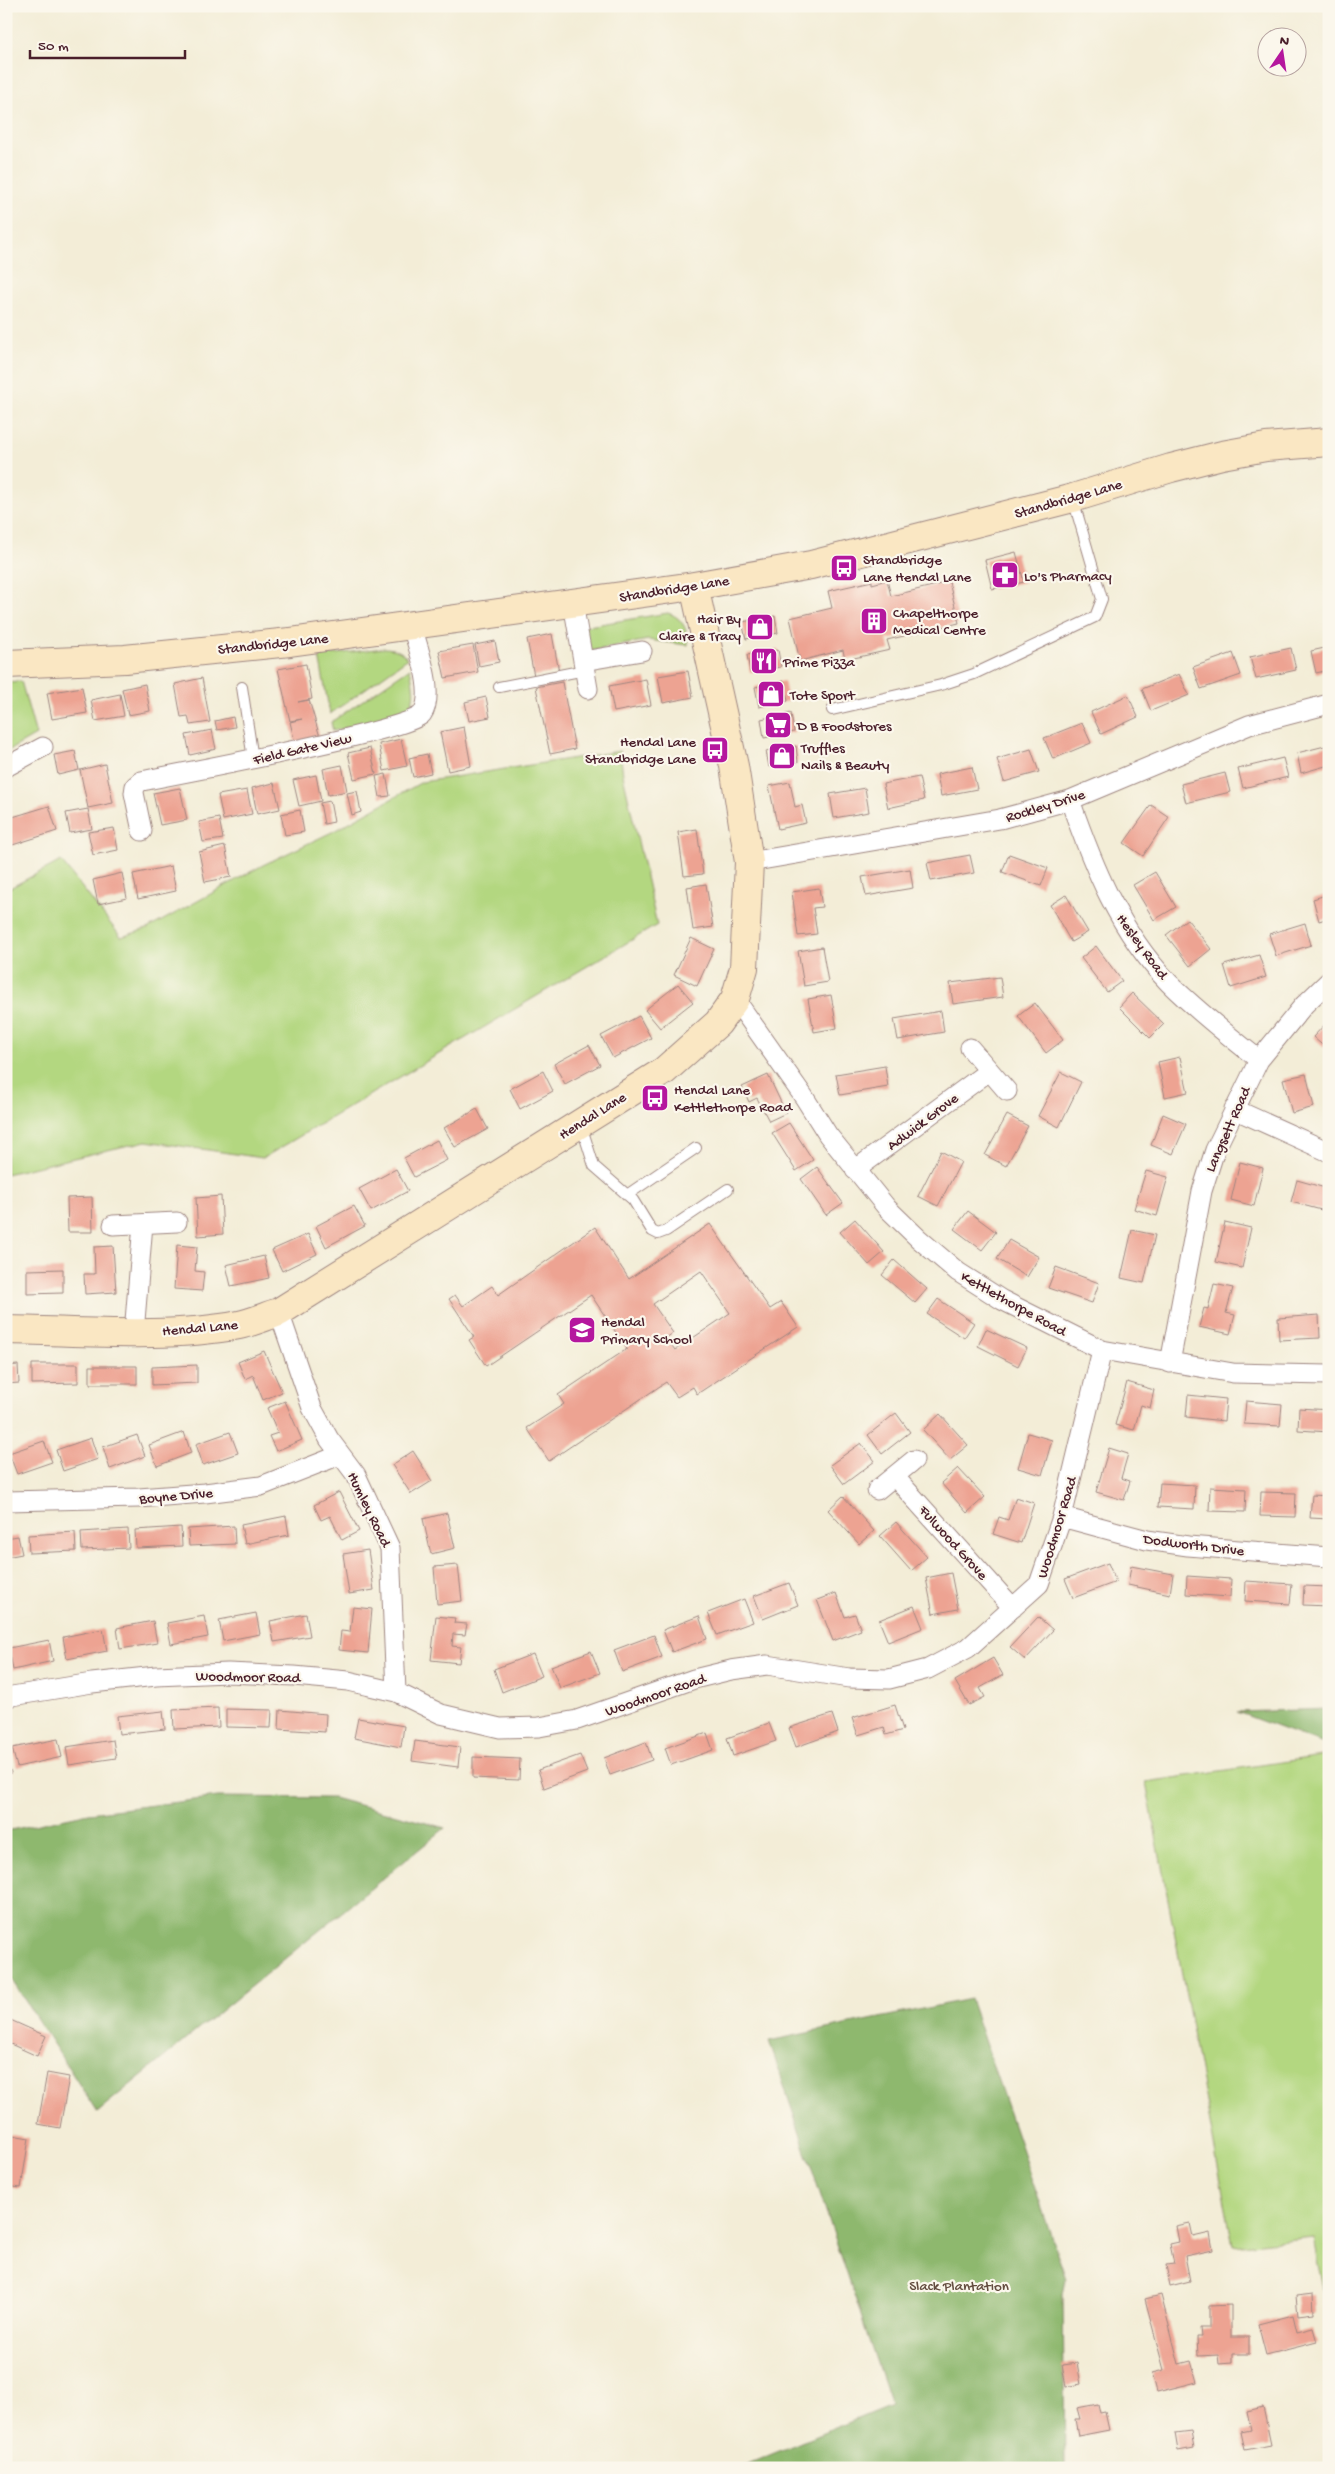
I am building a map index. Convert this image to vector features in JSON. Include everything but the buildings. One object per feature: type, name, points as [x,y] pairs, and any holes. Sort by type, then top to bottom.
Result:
[{"type":"street","name":"Standbridge Lane","points":[[6,664],[125,659],[290,642],[694,586],[811,565],[1073,498],[1171,468],[1222,455],[1266,447],[1329,442]]},
{"type":"street","name":"Hendal Lane","points":[[6,1330],[134,1332],[240,1325],[279,1312],[580,1122],[664,1072],[718,1023],[735,999],[744,968],[749,862],[734,766],[694,586]]},
{"type":"street","points":[[573,603],[588,689]]},
{"type":"street","name":"Field Gate View","points":[[142,830],[134,794],[135,786],[141,781],[253,759],[400,725],[421,716],[428,704],[428,691],[412,626]]},
{"type":"street","points":[[584,665],[642,651]]},
{"type":"street","name":"Rockley Drive","points":[[749,862],[988,822],[1070,800],[1249,725],[1329,704]]},
{"type":"street","points":[[6,767],[44,747]]},
{"type":"street","name":"Hesley Road","points":[[1070,800],[1091,862],[1105,892],[1131,934],[1174,988],[1204,1016],[1259,1060]]},
{"type":"street","name":"Langsett Road","points":[[1170,1363],[1202,1191],[1215,1150],[1259,1060],[1304,1005],[1329,981]]},
{"type":"street","name":"Kettlethorpe Road","points":[[735,999],[855,1170],[918,1239],[958,1272],[1002,1300],[1102,1350],[1233,1374],[1329,1375]]},
{"type":"street","points":[[970,1048],[1007,1091]]},
{"type":"street","name":"Adwick Grove","points":[[855,1170],[989,1071]]},
{"type":"street","points":[[1234,1109],[1329,1152]]},
{"type":"street","points":[[113,1225],[176,1222]]},
{"type":"street","points":[[134,1332],[143,1224]]},
{"type":"street","name":"Humley Road","points":[[279,1312],[312,1408],[329,1439],[356,1475],[390,1548],[396,1692]]},
{"type":"street","name":"Woodmoor Road","points":[[6,1697],[92,1683],[156,1676],[228,1673],[348,1681],[396,1692],[441,1714],[500,1728],[539,1727],[577,1720],[694,1679],[767,1665],[848,1678],[889,1679],[928,1669],[968,1648],[1039,1584],[1062,1517],[1102,1350]]},
{"type":"street","name":"Boyne Drive","points":[[6,1501],[139,1498],[205,1494],[261,1486],[340,1455]]},
{"type":"street","points":[[877,1490],[914,1460]]},
{"type":"street","name":"Fulwood Grove","points":[[894,1476],[1013,1608]]},
{"type":"street","name":"Dodworth Drive","points":[[1062,1517],[1148,1540],[1188,1546],[1329,1557]]},
{"type":"lane","points":[[832,710],[941,685],[974,674],[1095,618],[1102,598],[1073,498]]},
{"type":"lane","points":[[499,687],[584,665]]},
{"type":"lane","points":[[242,687],[253,759]]},
{"type":"lane","points":[[580,1122],[594,1166],[633,1200],[652,1231],[658,1234],[666,1231],[728,1189]]},
{"type":"lane","points":[[627,1195],[696,1148]]},
{"type":"green space","points":[[668,613],[684,625],[688,645],[648,640],[586,652],[582,627]]},
{"type":"green space","points":[[384,648],[397,650],[407,659],[330,714],[319,656]]},
{"type":"green space","points":[[410,668],[413,697],[406,713],[333,731],[331,722]]},
{"type":"green space","points":[[21,681],[36,735],[6,752],[6,682]]},
{"type":"green space","points":[[620,751],[623,775],[657,925],[263,1158],[146,1141],[6,1174],[6,890],[61,861],[121,937],[147,929],[263,865],[332,832],[422,782]]},
{"type":"green space","points":[[1329,1709],[1329,1746],[1237,1712]]},
{"type":"green space","points":[[1329,1755],[1329,2321],[1313,2237],[1233,2246],[1146,1782]]},
{"type":"green space","points":[[218,1797],[333,1798],[445,1828],[97,2112],[6,1971],[6,1831],[89,1813]]},
{"type":"green space","name":"Slack Plantation","points":[[970,1999],[1066,2279],[1063,2293],[1065,2468],[738,2468],[891,2405],[769,2041]]},
{"type":"place","name":"Standbridge Lane Hendal Lane","points":[[844,568]]},
{"type":"place","name":"Lo's Pharmacy","points":[[1005,575]]},
{"type":"place","name":"Chapelthorpe Medical Centre","points":[[874,621]]},
{"type":"place","name":"Hair By Claire & Tracy","points":[[760,627]]},
{"type":"place","name":"Prime Pizza","points":[[764,661]]},
{"type":"place","name":"Tote Sport","points":[[771,694]]},
{"type":"place","name":"D B Foodstores","points":[[778,725]]},
{"type":"place","name":"Hendal Lane Standbridge Lane","points":[[715,750]]},
{"type":"place","name":"Truffles Nails & Beauty","points":[[782,756]]},
{"type":"place","name":"Hendal Lane Kettlethorpe Road","points":[[655,1098]]},
{"type":"place","name":"Hendal Primary School","points":[[582,1330]]}]
